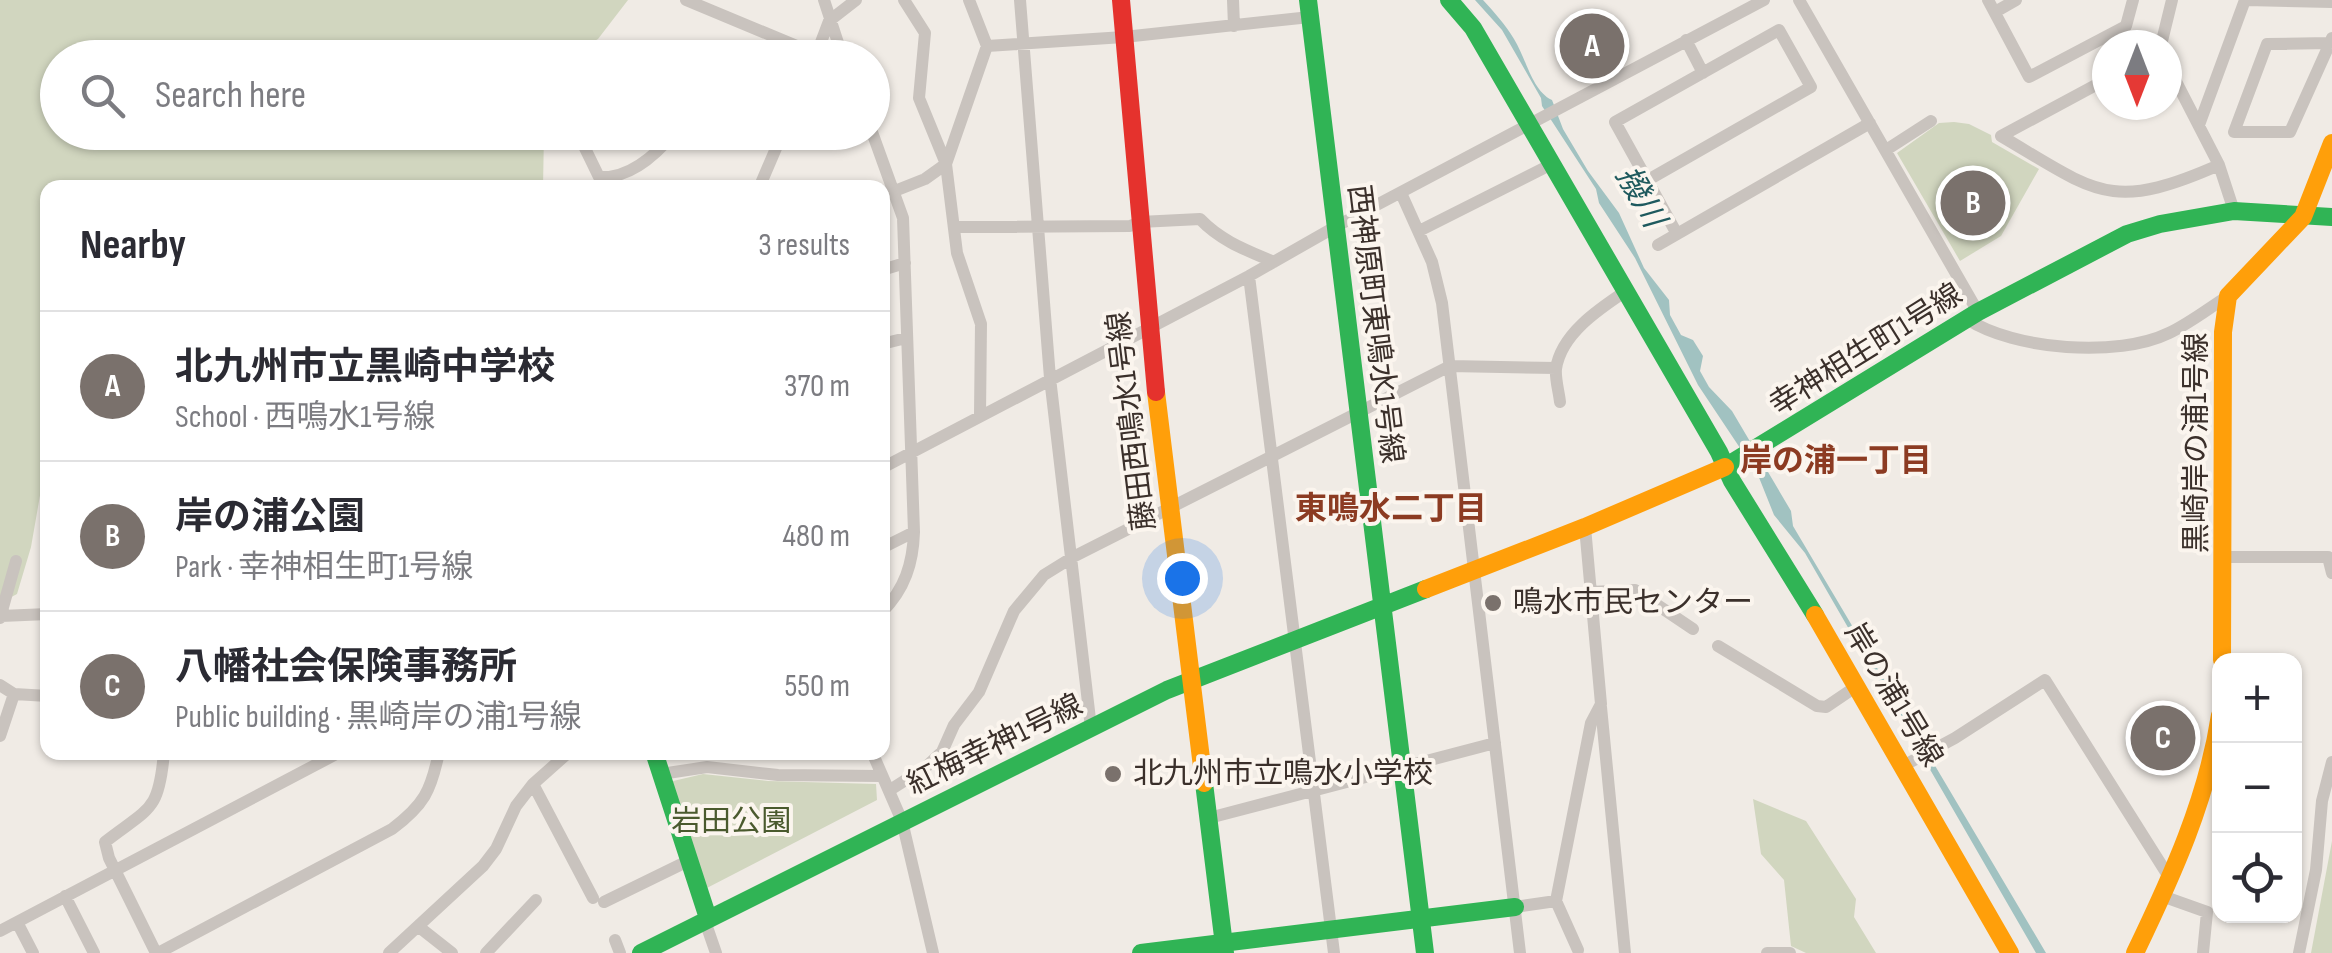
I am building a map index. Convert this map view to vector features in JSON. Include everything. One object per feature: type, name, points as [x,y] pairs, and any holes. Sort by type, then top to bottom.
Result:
[{"type":"street","points":[[686,0],[779,40]]},
{"type":"street","points":[[824,0],[836,40]]},
{"type":"street","points":[[822,40],[829,21],[856,0]]},
{"type":"street","points":[[904,0],[926,32],[919,98],[946,164],[958,253],[980,324],[980,414]]},
{"type":"street","points":[[890,193],[925,179],[946,164],[987,46],[969,0]]},
{"type":"street","points":[[1020,0],[1050,378],[1091,728]]},
{"type":"street","name":"藤田西鳴水1号線","points":[[1121,0],[1148,327],[1224,948]]},
{"type":"street","points":[[1233,0],[1234,26]]},
{"type":"street","name":"岸の浦1号線","points":[[1449,0],[1473,28],[1533,123],[1552,164],[1854,688],[1908,763],[2010,953]]},
{"type":"street","points":[[890,464],[1764,0]]},
{"type":"street","points":[[1799,0],[1886,150],[1980,328],[2024,339],[2111,349],[2170,333],[2228,296]]},
{"type":"street","points":[[2016,0],[1991,6],[2029,78],[2126,26],[2133,0]]},
{"type":"street","points":[[2165,30],[2172,0]]},
{"type":"street","points":[[2199,124],[2246,0],[2332,2]]},
{"type":"street","points":[[987,46],[1234,26],[1309,8]]},
{"type":"street","name":"西神原町東鳴水1号線","points":[[1309,8],[1425,953]]},
{"type":"street","points":[[1648,180],[1811,87],[1778,30],[1616,122],[1677,234]]},
{"type":"street","points":[[1686,40],[1703,73]]},
{"type":"street","points":[[2331,41],[2290,132],[2234,132],[2267,44],[2331,41]]},
{"type":"street","points":[[2092,87],[2001,136],[2067,175],[2112,193],[2147,191],[2219,165]]},
{"type":"street","points":[[2182,92],[2219,165],[2234,210]]},
{"type":"street","points":[[1886,150],[1931,121]]},
{"type":"street","points":[[1658,244],[1870,122]]},
{"type":"street","points":[[586,150],[599,177],[616,178],[661,150]]},
{"type":"street","points":[[762,180],[775,150]]},
{"type":"street","points":[[877,150],[885,180]]},
{"type":"street","name":"黒崎岸の浦1号線","points":[[2222,653],[2223,332],[2228,296],[2304,217],[2330,150]]},
{"type":"street","points":[[1419,231],[1552,164]]},
{"type":"street","points":[[1401,193],[1432,262],[1442,303],[1520,953]]},
{"type":"street","points":[[890,195],[903,218],[914,532],[914,554],[905,582],[890,602]]},
{"type":"street","name":"幸神相生町1号線","points":[[1382,606],[1585,527],[1726,466],[1858,389],[1973,315],[2127,234],[2234,210],[2332,218]]},
{"type":"street","points":[[956,227],[1130,226],[1200,219],[1214,234],[1274,262]]},
{"type":"street","points":[[890,268],[904,264]]},
{"type":"street","points":[[1249,276],[1334,953]]},
{"type":"street","points":[[1560,402],[1556,368],[1572,336],[1588,317],[1626,291]]},
{"type":"street","points":[[890,342],[906,338]]},
{"type":"street","points":[[890,790],[942,752],[954,724],[979,692],[1014,611],[1044,575],[1450,366],[1556,368]]},
{"type":"street","points":[[1585,527],[1625,953]]},
{"type":"street","points":[[890,544],[914,532]]},
{"type":"street","points":[[2224,557],[2328,556],[2332,572]]},
{"type":"street","points":[[16,561],[0,617],[40,614]]},
{"type":"street","points":[[1590,592],[1636,590],[1693,629]]},
{"type":"street","name":"紅梅幸神1号線","points":[[641,953],[1167,690],[1382,606]]},
{"type":"street","points":[[1718,646],[1817,706],[1826,707],[1854,688]]},
{"type":"street","points":[[1908,763],[2045,680],[2169,877]]},
{"type":"street","points":[[0,685],[14,694],[40,696]]},
{"type":"street","points":[[0,736],[14,694]]},
{"type":"street","points":[[1578,950],[1556,901],[1591,723],[1601,704]]},
{"type":"street","points":[[1210,818],[1495,743]]},
{"type":"street","points":[[2135,953],[2203,798],[2217,743]]},
{"type":"street","points":[[163,760],[160,790],[154,804],[105,842],[157,953],[392,829],[414,813],[432,788],[437,760]]},
{"type":"street","points":[[0,930],[325,760]]},
{"type":"street","points":[[390,953],[483,866],[516,806],[533,784],[561,760]]},
{"type":"street","points":[[657,760],[716,953]]},
{"type":"street","points":[[875,760],[902,821],[933,953]]},
{"type":"street","points":[[2299,953],[2316,870],[2322,801],[2332,762]]},
{"type":"street","points":[[661,774],[707,766],[778,776],[881,776]]},
{"type":"street","points":[[533,784],[599,900],[688,861]]},
{"type":"street","points":[[65,896],[94,953]]},
{"type":"street","points":[[2162,896],[2207,912],[2202,953]]},
{"type":"street","points":[[486,953],[536,900]]},
{"type":"street","points":[[1142,953],[1224,948],[1420,917],[1556,901]]},
{"type":"street","points":[[17,922],[32,953]]},
{"type":"street","points":[[419,927],[452,953]]},
{"type":"street","points":[[1767,953],[1790,953]]},
{"type":"green space","points":[[0,0],[628,0],[596,40],[40,40],[40,150],[544,150],[543,180],[40,180],[40,495],[17,594],[0,603]]},
{"type":"green space","points":[[1939,123],[1969,124],[1991,135],[1992,142],[2039,169],[2001,236],[1960,261],[1897,153]]},
{"type":"green space","name":"岩田公園","points":[[703,774],[768,781],[876,784],[877,800],[703,890],[669,782]]},
{"type":"green space","points":[[1753,799],[1806,821],[1856,899],[1854,917],[1876,953],[1806,953],[1791,946],[1784,880],[1761,854]]},
{"type":"green space","points":[[2332,841],[2332,953],[2311,953]]},
{"type":"water","points":[[1475,0],[1483,0],[1503,23],[1534,82],[1552,100],[1563,129],[1619,213],[1644,268],[1669,300],[1670,315],[1681,335],[1693,340],[1703,356],[1700,371],[1709,387],[1732,411],[1791,511],[1793,526],[2046,953],[2036,953],[1805,553],[1774,515],[1758,475],[1698,385],[1635,258],[1599,203],[1596,189],[1542,106],[1502,30]]},
{"type":"traffic: fast","points":[[1308,0],[1425,953]]},
{"type":"traffic: fast","points":[[1449,0],[1473,28],[1719,452],[1732,481],[1815,615]]},
{"type":"traffic: fast","points":[[1725,467],[1978,312],[2127,234],[2234,211],[2332,217]]},
{"type":"traffic: fast","points":[[641,953],[1167,690],[1426,589]]},
{"type":"traffic: fast","points":[[657,760],[708,918]]},
{"type":"traffic: fast","points":[[1204,783],[1225,953]]},
{"type":"traffic: fast","points":[[1141,953],[1515,907]]},
{"type":"traffic: slow","points":[[2222,653],[2223,332],[2228,296],[2303,217],[2332,143]]},
{"type":"traffic: slow","points":[[1156,392],[1204,783]]},
{"type":"traffic: slow","points":[[1426,589],[1725,467]]},
{"type":"traffic: slow","points":[[1815,615],[2010,953]]},
{"type":"traffic: slow","points":[[2135,953],[2175,866],[2215,743]]},
{"type":"traffic: jam","points":[[1121,0],[1156,392]]},
{"type":"place","name":"北九州市立黒崎中学校","points":[[1592,46]]},
{"type":"place","name":"岸の浦公園","points":[[1973,203]]},
{"type":"place","name":"鳴水市民センター","points":[[1493,603]]},
{"type":"place","name":"八幡社会保険事務所","points":[[2163,738]]},
{"type":"place","name":"北九州市立鳴水小学校","points":[[1113,774]]},
{"type":"district","name":"岸の浦一丁目","points":[[1836,461]]},
{"type":"district","name":"東鳴水二丁目","points":[[1391,509]]},
{"type":"water label","name":"撥川","points":[[1640,197]]}]
